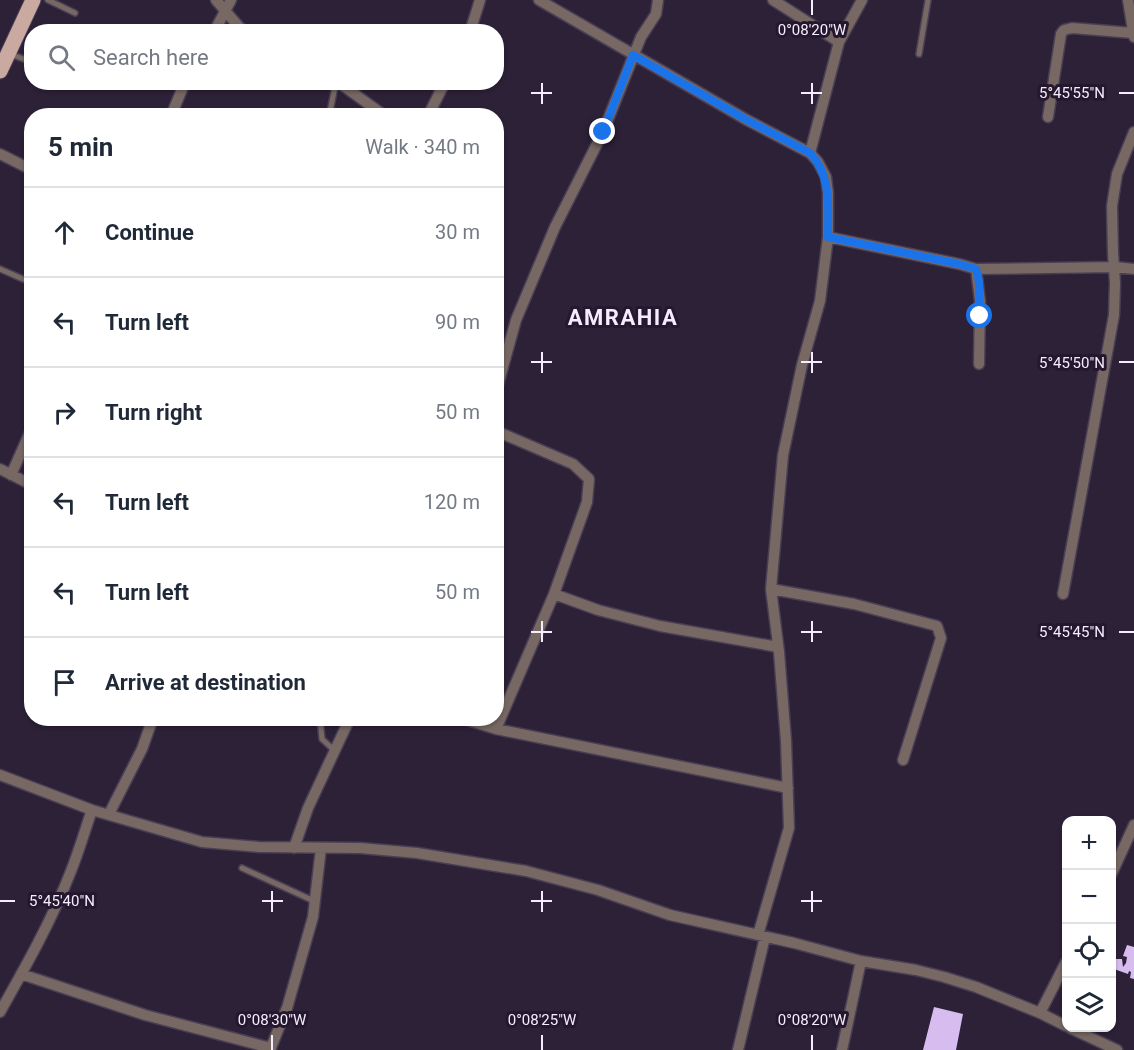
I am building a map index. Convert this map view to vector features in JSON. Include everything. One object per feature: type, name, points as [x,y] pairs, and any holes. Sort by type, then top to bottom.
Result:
[{"type":"main road","points":[[0,71],[33,0]]},
{"type":"street","points":[[216,0],[237,24]]},
{"type":"street","points":[[218,24],[231,0]]},
{"type":"street","points":[[472,24],[480,0]]},
{"type":"street","points":[[539,0],[747,120],[810,153],[826,177],[828,237],[820,301],[802,365],[783,455],[771,589],[778,647],[789,828],[762,936],[738,1050]]},
{"type":"street","points":[[504,354],[555,227],[603,132],[641,37],[656,14],[658,0]]},
{"type":"street","points":[[773,0],[839,42]]},
{"type":"street","points":[[810,153],[839,42],[862,0]]},
{"type":"street","points":[[1048,117],[1061,34],[1064,30],[1072,28],[1134,35],[1128,0]]},
{"type":"street","points":[[174,108],[182,90]]},
{"type":"street","points":[[348,90],[374,108]]},
{"type":"street","points":[[432,108],[442,90]]},
{"type":"street","points":[[1063,594],[1114,315],[1115,267],[1112,206],[1117,174],[1134,132]]},
{"type":"street","points":[[0,154],[24,166]]},
{"type":"street","points":[[828,237],[976,269],[1115,267],[1134,269]]},
{"type":"street","points":[[976,269],[980,301],[979,364]]},
{"type":"street","points":[[504,434],[573,464],[589,479],[587,502],[554,594],[504,710]]},
{"type":"street","points":[[11,476],[24,446]]},
{"type":"street","points":[[0,469],[24,482]]},
{"type":"street","points":[[771,589],[854,604],[937,626],[941,638],[903,760]]},
{"type":"street","points":[[554,594],[598,610],[660,626],[778,647]]},
{"type":"street","points":[[109,814],[142,749],[150,726]]},
{"type":"street","points":[[294,848],[308,808],[346,726]]},
{"type":"street","points":[[486,726],[788,788]]},
{"type":"street","points":[[0,775],[92,810],[202,842],[294,848],[360,848],[417,853],[526,871],[598,890],[670,915],[861,961],[944,977],[976,987],[1062,1024]]},
{"type":"street","points":[[0,1012],[38,944],[72,871],[92,810]]},
{"type":"street","points":[[1113,870],[1134,825]]},
{"type":"street","points":[[21,974],[145,1015],[271,1049],[287,1008],[313,917],[321,848]]},
{"type":"street","points":[[842,1050],[861,961]]},
{"type":"street","points":[[1040,1013],[1062,970]]},
{"type":"street","points":[[1079,1032],[1117,1050]]},
{"type":"lane","points":[[48,0],[75,13]]},
{"type":"lane","points":[[920,54],[928,0]]},
{"type":"lane","points":[[8,53],[24,59]]},
{"type":"lane","points":[[331,108],[335,90]]},
{"type":"lane","points":[[0,269],[24,280]]},
{"type":"lane","points":[[321,726],[322,739],[334,751]]},
{"type":"lane","points":[[242,868],[315,901]]},
{"type":"building","points":[[1127,945],[1134,947],[1134,979],[1130,978],[1131,972],[1129,971],[1128,974],[1116,970],[1116,959],[1122,959],[1123,967],[1126,963],[1127,957],[1123,956]]},
{"type":"building","points":[[934,1007],[963,1014],[956,1050],[923,1050]]},
{"type":"district","name":"AMRAHIA","points":[[623,317]]},
{"type":"route","points":[[603,132],[633,55],[810,153],[826,177],[828,237],[976,269],[979,281],[980,316]]}]
